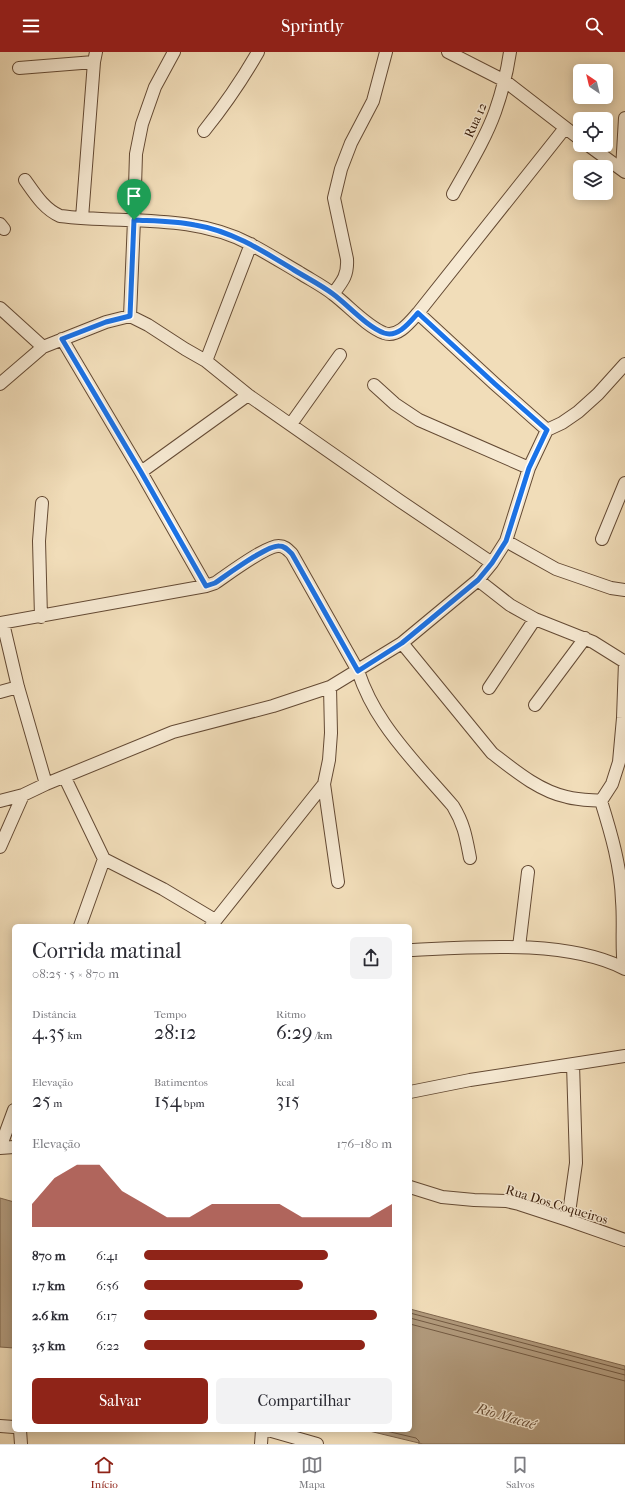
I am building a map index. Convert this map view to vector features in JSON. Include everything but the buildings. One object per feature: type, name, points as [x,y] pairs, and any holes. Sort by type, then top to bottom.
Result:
[{"type":"street","points":[[130,316],[136,154],[142,124],[155,87],[174,52]]},
{"type":"street","points":[[204,131],[233,93],[258,52]]},
{"type":"street","points":[[333,294],[348,269],[334,198],[341,169],[350,144],[372,101],[386,52]]},
{"type":"street","points":[[448,52],[505,81],[573,134]]},
{"type":"street","name":"Rua 12","points":[[453,194],[484,138],[495,113],[505,81],[510,52]]},
{"type":"street","points":[[19,68],[95,57],[82,218]]},
{"type":"street","points":[[623,171],[625,118]]},
{"type":"street","points":[[25,180],[44,206],[60,216],[195,225],[223,233],[251,244],[333,294],[362,318],[384,332],[391,334],[405,326],[418,313],[565,128]]},
{"type":"street","points":[[597,152],[623,171]]},
{"type":"street","points":[[206,361],[251,244]]},
{"type":"street","points":[[0,308],[43,347]]},
{"type":"street","points":[[418,313],[547,430]]},
{"type":"street","points":[[0,384],[43,347],[106,322],[130,316],[148,325],[185,350],[206,361],[248,395],[394,497],[492,563]]},
{"type":"street","points":[[62,339],[141,472],[206,586]]},
{"type":"street","points":[[291,424],[340,355]]},
{"type":"street","points":[[0,801],[22,795],[46,784],[65,778],[174,732],[272,706],[330,687],[402,643],[478,580],[492,563],[506,541],[529,468],[547,430],[578,412],[598,394],[625,364]]},
{"type":"street","points":[[374,385],[395,404],[419,420],[529,468]]},
{"type":"street","points":[[141,472],[248,395]]},
{"type":"street","points":[[602,539],[625,483]]},
{"type":"street","points":[[41,616],[39,541],[42,504]]},
{"type":"street","points":[[506,541],[556,569],[611,588],[625,590]]},
{"type":"street","points":[[46,784],[18,687],[2,623],[206,586],[215,583],[268,548],[279,546],[287,548],[292,554],[358,671],[365,690],[383,722],[398,743],[456,810],[462,821],[470,858]]},
{"type":"street","points":[[478,580],[510,605],[535,619],[585,638],[625,662],[624,710],[619,762],[612,784],[601,801]]},
{"type":"street","points":[[488,688],[535,619]]},
{"type":"street","points":[[535,705],[585,638]]},
{"type":"street","points":[[402,643],[492,753],[510,767],[547,790],[566,797],[601,801]]},
{"type":"street","points":[[0,692],[18,687]]},
{"type":"street","points":[[330,687],[330,760],[324,784],[338,882]]},
{"type":"street","points":[[65,778],[104,859],[163,889],[213,923],[324,784]]},
{"type":"street","points":[[0,847],[22,795]]},
{"type":"street","points":[[601,801],[614,843],[622,900],[622,953],[624,969]]},
{"type":"street","points":[[81,924],[104,859]]},
{"type":"street","points":[[519,947],[528,872]]},
{"type":"street","points":[[412,950],[519,947],[564,951],[598,958],[624,969]]},
{"type":"street","points":[[412,1092],[470,1080],[625,1056]]},
{"type":"street","points":[[568,1220],[576,1163],[573,1064]]},
{"type":"street","points":[[12,1115],[0,1148],[12,1147]]},
{"type":"street","name":"Rua Dos Coqueiros","points":[[412,1188],[442,1197],[506,1201],[568,1220],[625,1240]]},
{"type":"street","points":[[0,1426],[12,1427]]},
{"type":"street","points":[[20,1432],[21,1444]]},
{"type":"street","points":[[261,1444],[262,1432]]},
{"type":"street","points":[[275,1432],[316,1444]]},
{"type":"water","points":[[0,1198],[12,1201],[12,1348],[0,1347]]},
{"type":"water","name":"Rio Macaé","points":[[412,1310],[625,1366],[625,1444],[423,1444],[373,1432],[412,1432]]},
{"type":"route","points":[[134,220],[195,225],[223,233],[251,244],[333,294],[362,318],[384,332],[391,334],[398,331],[418,313],[547,430],[523,483],[506,541],[492,563],[478,580],[402,643],[358,671],[292,554],[287,548],[279,546],[268,548],[215,583],[206,586],[141,472],[62,339],[106,322],[130,316],[134,220]]}]
